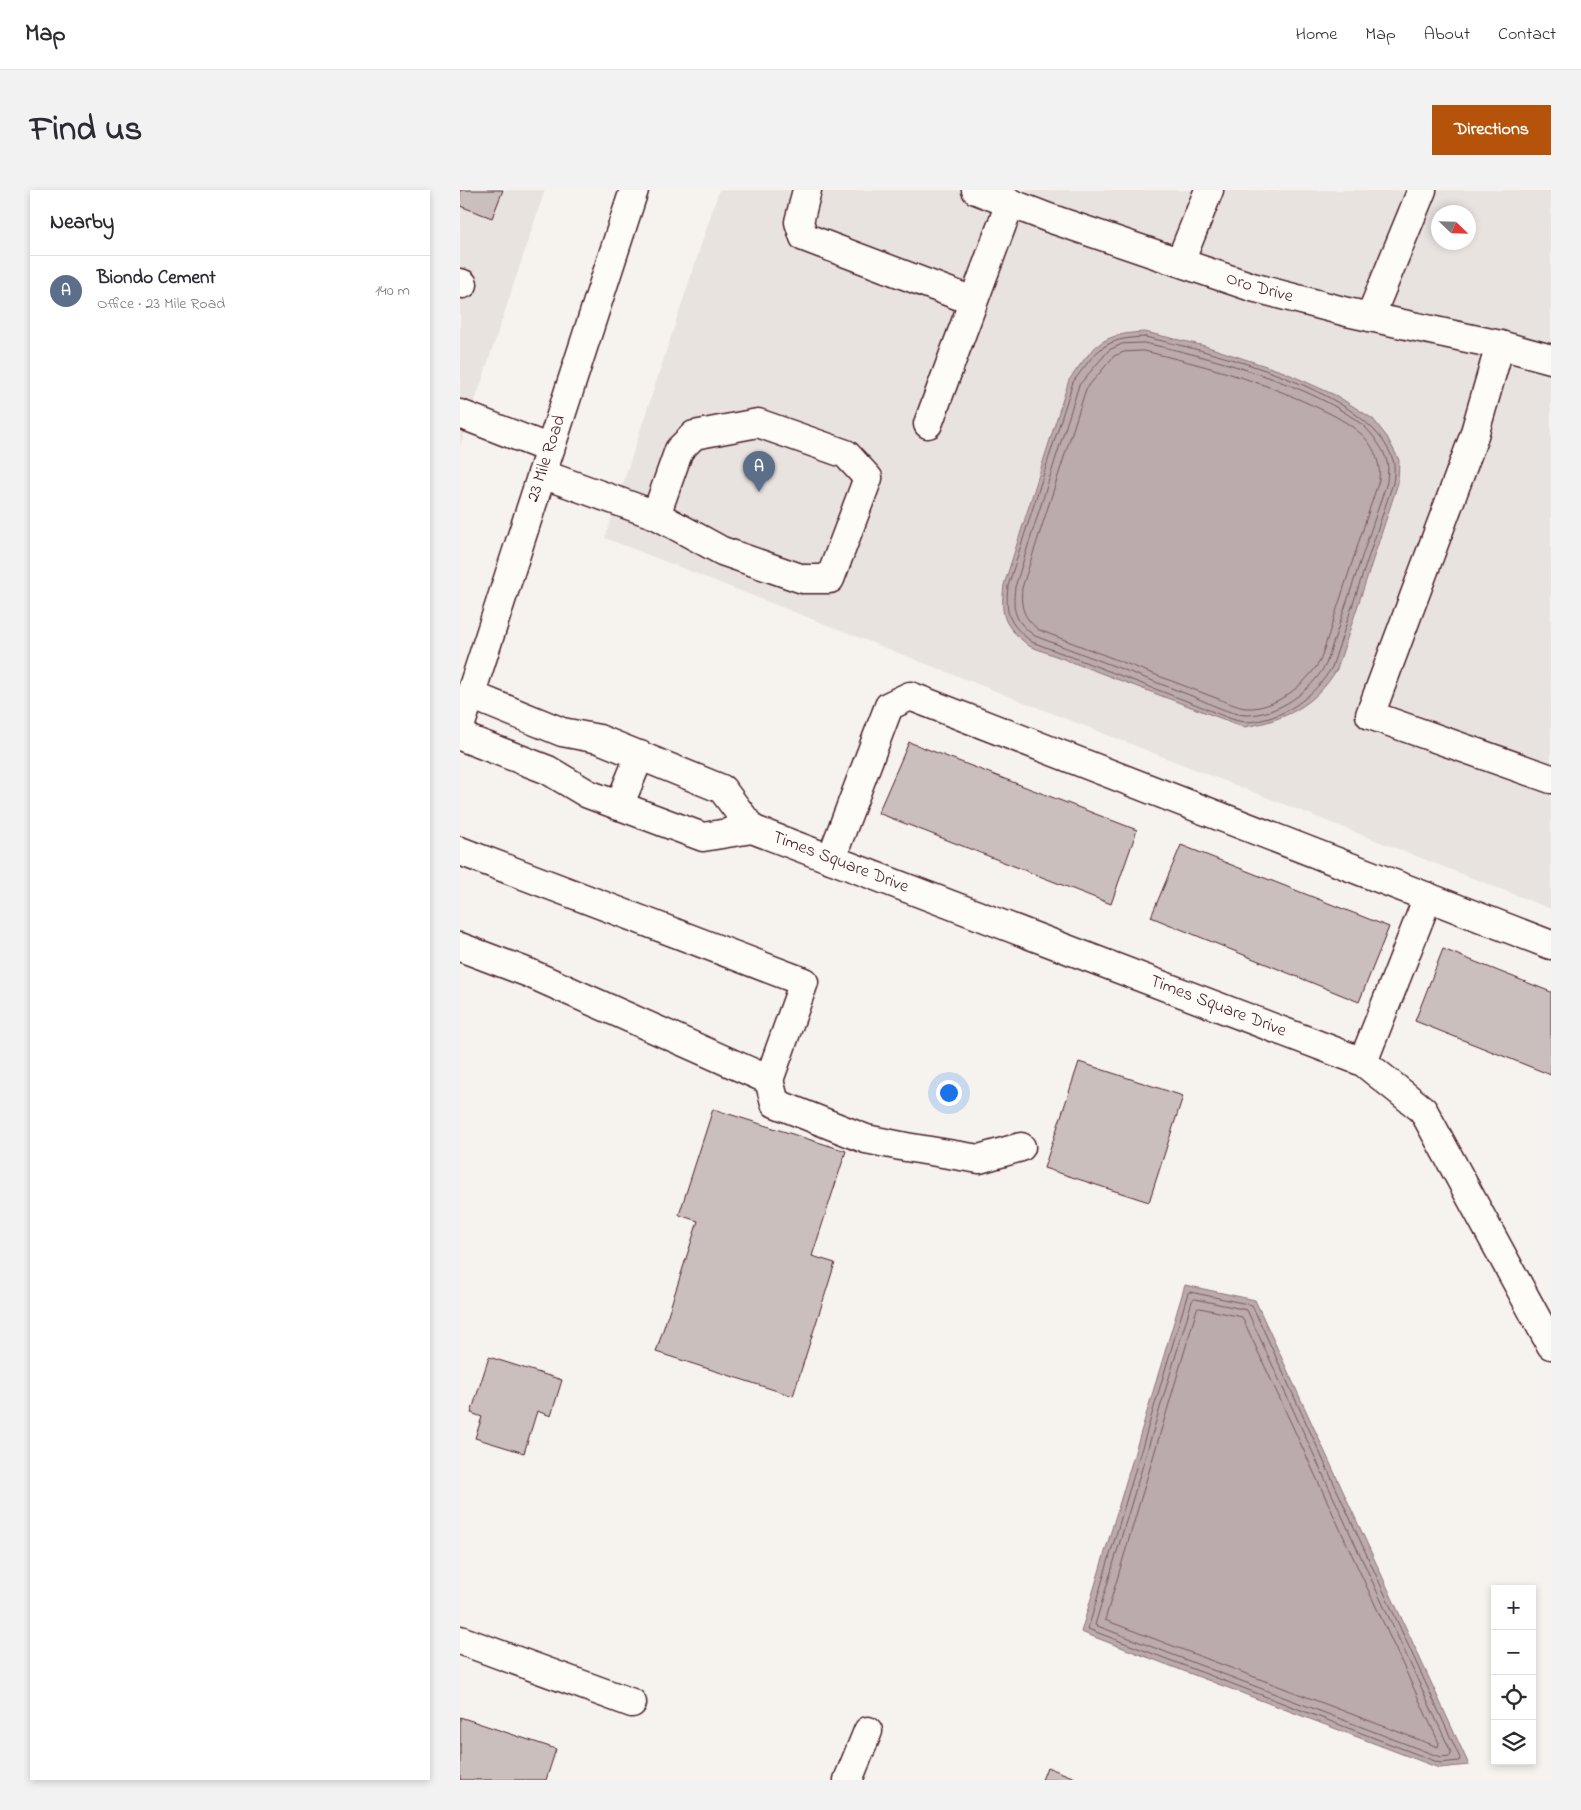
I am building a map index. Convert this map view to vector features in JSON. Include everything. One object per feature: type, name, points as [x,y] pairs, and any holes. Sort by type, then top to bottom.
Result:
[{"type":"street","name":"23 Mile Road","points":[[460,727],[634,190]]},
{"type":"street","points":[[807,190],[799,222],[804,237],[973,301]]},
{"type":"street","name":"Oro Drive","points":[[976,190],[1252,286],[1370,317],[1500,345],[1551,360]]},
{"type":"street","points":[[1180,262],[1209,190]]},
{"type":"street","points":[[1370,317],[1422,190]]},
{"type":"street","points":[[928,424],[1010,203]]},
{"type":"street","points":[[1500,345],[1472,439],[1370,715],[1551,779]]},
{"type":"street","points":[[460,414],[546,462],[656,515],[722,551],[803,579],[830,579],[868,478],[846,454],[758,424],[694,435],[679,450],[656,515]]},
{"type":"street","name":"Times Square Drive","points":[[471,694],[562,732],[599,739],[722,789],[752,829]]},
{"type":"street","points":[[831,859],[889,706],[910,696],[1551,945]]},
{"type":"street","name":"Times Square Drive","points":[[460,736],[548,770],[588,794],[704,837],[752,829],[1363,1062],[1423,1110],[1551,1345]]},
{"type":"street","points":[[619,806],[640,755]]},
{"type":"street","points":[[460,851],[804,982],[768,1080],[775,1103],[866,1139],[979,1159],[1021,1147]]},
{"type":"street","points":[[1363,1062],[1428,897]]},
{"type":"street","points":[[460,947],[529,973],[768,1080]]},
{"type":"street","points":[[460,1640],[632,1703]]},
{"type":"street","points":[[848,1780],[868,1731]]},
{"type":"shaded area","points":[[460,190],[545,190],[460,447]]},
{"type":"shaded area","points":[[719,190],[1551,190],[1551,909],[605,538]]},
{"type":"water","points":[[1145,332],[1205,346],[1284,372],[1337,396],[1373,419],[1387,437],[1399,460],[1398,483],[1337,669],[1319,693],[1309,702],[1273,720],[1244,727],[1029,646],[1014,632],[1006,620],[1003,606],[1004,585],[1069,380],[1100,344],[1118,335]]},
{"type":"water","points":[[1185,1285],[1255,1300],[1469,1765],[1439,1768],[1081,1632]]},
{"type":"building","points":[[460,190],[503,190],[492,218],[460,206]]},
{"type":"building","points":[[909,742],[1137,830],[1111,904],[878,813]]},
{"type":"building","points":[[1181,845],[1389,927],[1359,1002],[1151,917]]},
{"type":"building","points":[[1443,949],[1551,992],[1551,1075],[1415,1021]]},
{"type":"building","points":[[1079,1062],[1183,1096],[1149,1202],[1044,1168]]},
{"type":"building","points":[[713,1109],[846,1151],[812,1256],[835,1263],[793,1396],[656,1352],[698,1221],[679,1215]]},
{"type":"building","points":[[489,1357],[562,1380],[551,1416],[537,1411],[524,1453],[475,1438],[482,1417],[471,1413]]},
{"type":"building","points":[[460,1717],[556,1749],[546,1780],[460,1780]]},
{"type":"building","points":[[1047,1767],[1080,1780],[1042,1780]]},
{"type":"place","name":"Biondo Cement","points":[[759,492]]}]
